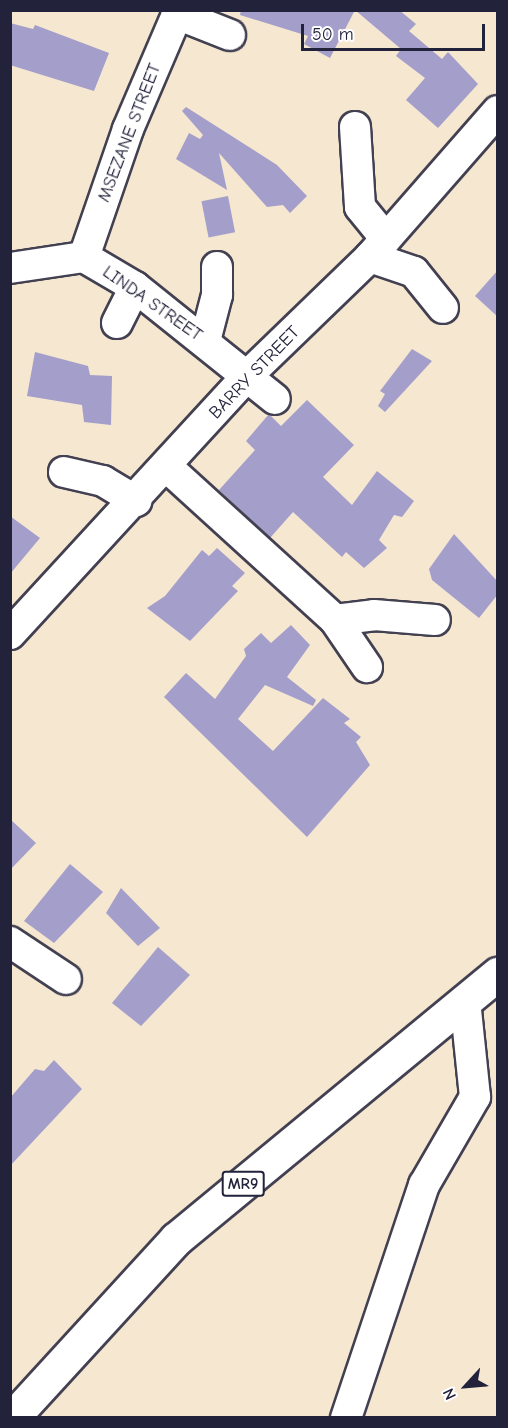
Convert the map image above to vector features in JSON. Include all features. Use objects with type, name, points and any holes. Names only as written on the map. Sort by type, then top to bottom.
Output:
[{"type":"main road","name":"MR9","points":[[12,1418],[176,1239],[498,974]]},
{"type":"street","points":[[178,12],[230,34]]},
{"type":"street","name":"MSEZANE STREET","points":[[84,257],[128,129],[178,12]]},
{"type":"street","name":"BARRY STREET","points":[[10,634],[136,501],[250,373],[378,248],[494,122]]},
{"type":"street","points":[[355,127],[360,207],[378,248],[414,272],[443,308]]},
{"type":"street","name":"LINDA STREET","points":[[10,268],[84,257],[135,287],[250,373],[275,399]]},
{"type":"street","points":[[205,341],[217,295],[217,267]]},
{"type":"street","points":[[117,324],[135,287]]},
{"type":"street","points":[[167,467],[335,620],[368,667]]},
{"type":"street","points":[[64,472],[104,481],[136,501]]},
{"type":"street","points":[[335,620],[374,615],[435,620]]},
{"type":"street","points":[[10,942],[66,979]]},
{"type":"street","points":[[346,1418],[424,1185],[475,1097],[465,1001]]},
{"type":"building","points":[[241,10],[355,10],[330,58],[304,44],[308,36],[240,15]]},
{"type":"building","points":[[355,10],[399,10],[416,24],[409,31],[442,59],[448,52],[478,84],[438,128],[406,100],[425,78],[396,56],[401,49]]},
{"type":"building","points":[[10,23],[33,29],[35,25],[109,53],[94,91],[10,65]]},
{"type":"building","points":[[186,107],[277,165],[307,196],[290,213],[283,205],[267,207],[219,153],[227,190],[176,159],[189,133],[200,139],[203,135],[182,111]]},
{"type":"building","points":[[228,196],[235,232],[209,237],[201,201]]},
{"type":"building","points":[[498,270],[498,317],[475,296]]},
{"type":"building","points":[[412,349],[432,361],[385,412],[378,406],[385,394],[380,391]]},
{"type":"building","points":[[35,352],[88,366],[90,375],[112,376],[111,425],[84,422],[82,405],[27,396]]},
{"type":"building","points":[[307,400],[354,445],[323,477],[352,505],[377,471],[414,501],[402,517],[394,515],[379,540],[387,548],[364,568],[346,552],[342,557],[293,512],[270,538],[219,490],[255,450],[246,441],[269,414],[281,426]]},
{"type":"building","points":[[10,516],[40,538],[10,574]]},
{"type":"building","points":[[454,534],[498,582],[498,594],[479,618],[432,580],[429,569]]},
{"type":"building","points":[[217,548],[245,573],[232,586],[238,591],[190,641],[147,608],[165,596],[202,550],[209,556]]},
{"type":"building","points":[[291,625],[310,645],[287,677],[316,700],[313,706],[265,685],[238,719],[273,751],[323,698],[350,719],[344,723],[361,737],[356,742],[370,765],[307,837],[164,697],[186,673],[215,699],[246,656],[244,649],[261,633],[271,643]]},
{"type":"building","points":[[10,819],[36,843],[10,870]]},
{"type":"building","points":[[70,864],[103,892],[54,943],[24,921]]},
{"type":"building","points":[[121,888],[160,928],[138,946],[106,913]]},
{"type":"building","points":[[158,947],[190,975],[141,1026],[112,1003]]},
{"type":"building","points":[[54,1060],[82,1089],[10,1166],[10,1098],[35,1069],[44,1071]]}]
